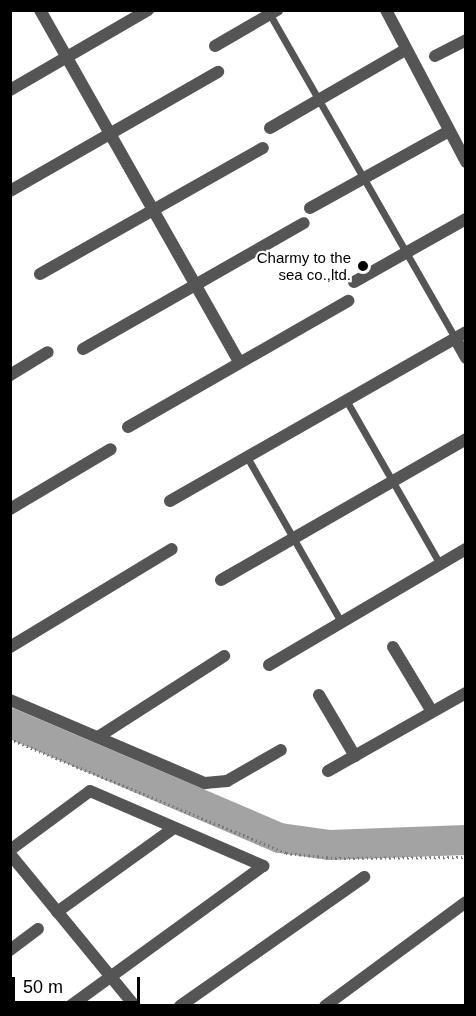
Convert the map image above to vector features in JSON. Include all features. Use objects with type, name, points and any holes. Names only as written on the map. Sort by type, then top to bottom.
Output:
[{"type":"street","points":[[40,10],[239,362]]},
{"type":"street","points":[[10,90],[68,59],[148,10]]},
{"type":"street","points":[[386,10],[465,162]]},
{"type":"street","points":[[215,46],[272,12]]},
{"type":"street","points":[[435,56],[465,40]]},
{"type":"street","points":[[270,128],[405,50]]},
{"type":"street","points":[[10,191],[218,72]]},
{"type":"street","points":[[310,208],[449,131]]},
{"type":"street","points":[[40,274],[263,148]]},
{"type":"street","points":[[354,282],[465,219]]},
{"type":"street","points":[[83,349],[304,223]]},
{"type":"street","points":[[128,427],[348,301]]},
{"type":"street","points":[[170,501],[460,335],[465,358]]},
{"type":"street","points":[[10,375],[48,352]]},
{"type":"street","points":[[221,580],[465,439]]},
{"type":"street","points":[[10,510],[111,449]]},
{"type":"street","points":[[10,648],[172,549]]},
{"type":"street","points":[[269,665],[465,549]]},
{"type":"street","points":[[393,647],[431,710]]},
{"type":"street","points":[[98,736],[224,656]]},
{"type":"street","points":[[328,771],[431,710],[465,693]]},
{"type":"street","points":[[319,695],[354,756]]},
{"type":"street","points":[[10,700],[215,784],[281,750]]},
{"type":"street","points":[[70,1005],[110,975],[263,866],[90,791],[10,852],[57,912],[110,975],[135,1005]]},
{"type":"street","points":[[57,912],[174,828]]},
{"type":"street","points":[[180,1005],[364,877]]},
{"type":"street","points":[[325,1005],[465,902]]},
{"type":"street","points":[[10,950],[38,929]]},
{"type":"lane","points":[[272,12],[407,252],[460,335]]},
{"type":"lane","points":[[346,400],[440,564]]},
{"type":"lane","points":[[247,457],[341,622]]},
{"type":"path","points":[[10,739],[286,853],[335,858],[465,857]]},
{"type":"waterway","points":[[10,723],[280,838],[329,845],[466,840]]},
{"type":"place","name":"Charmy to the sea co.,ltd.","points":[[363,266]]}]
